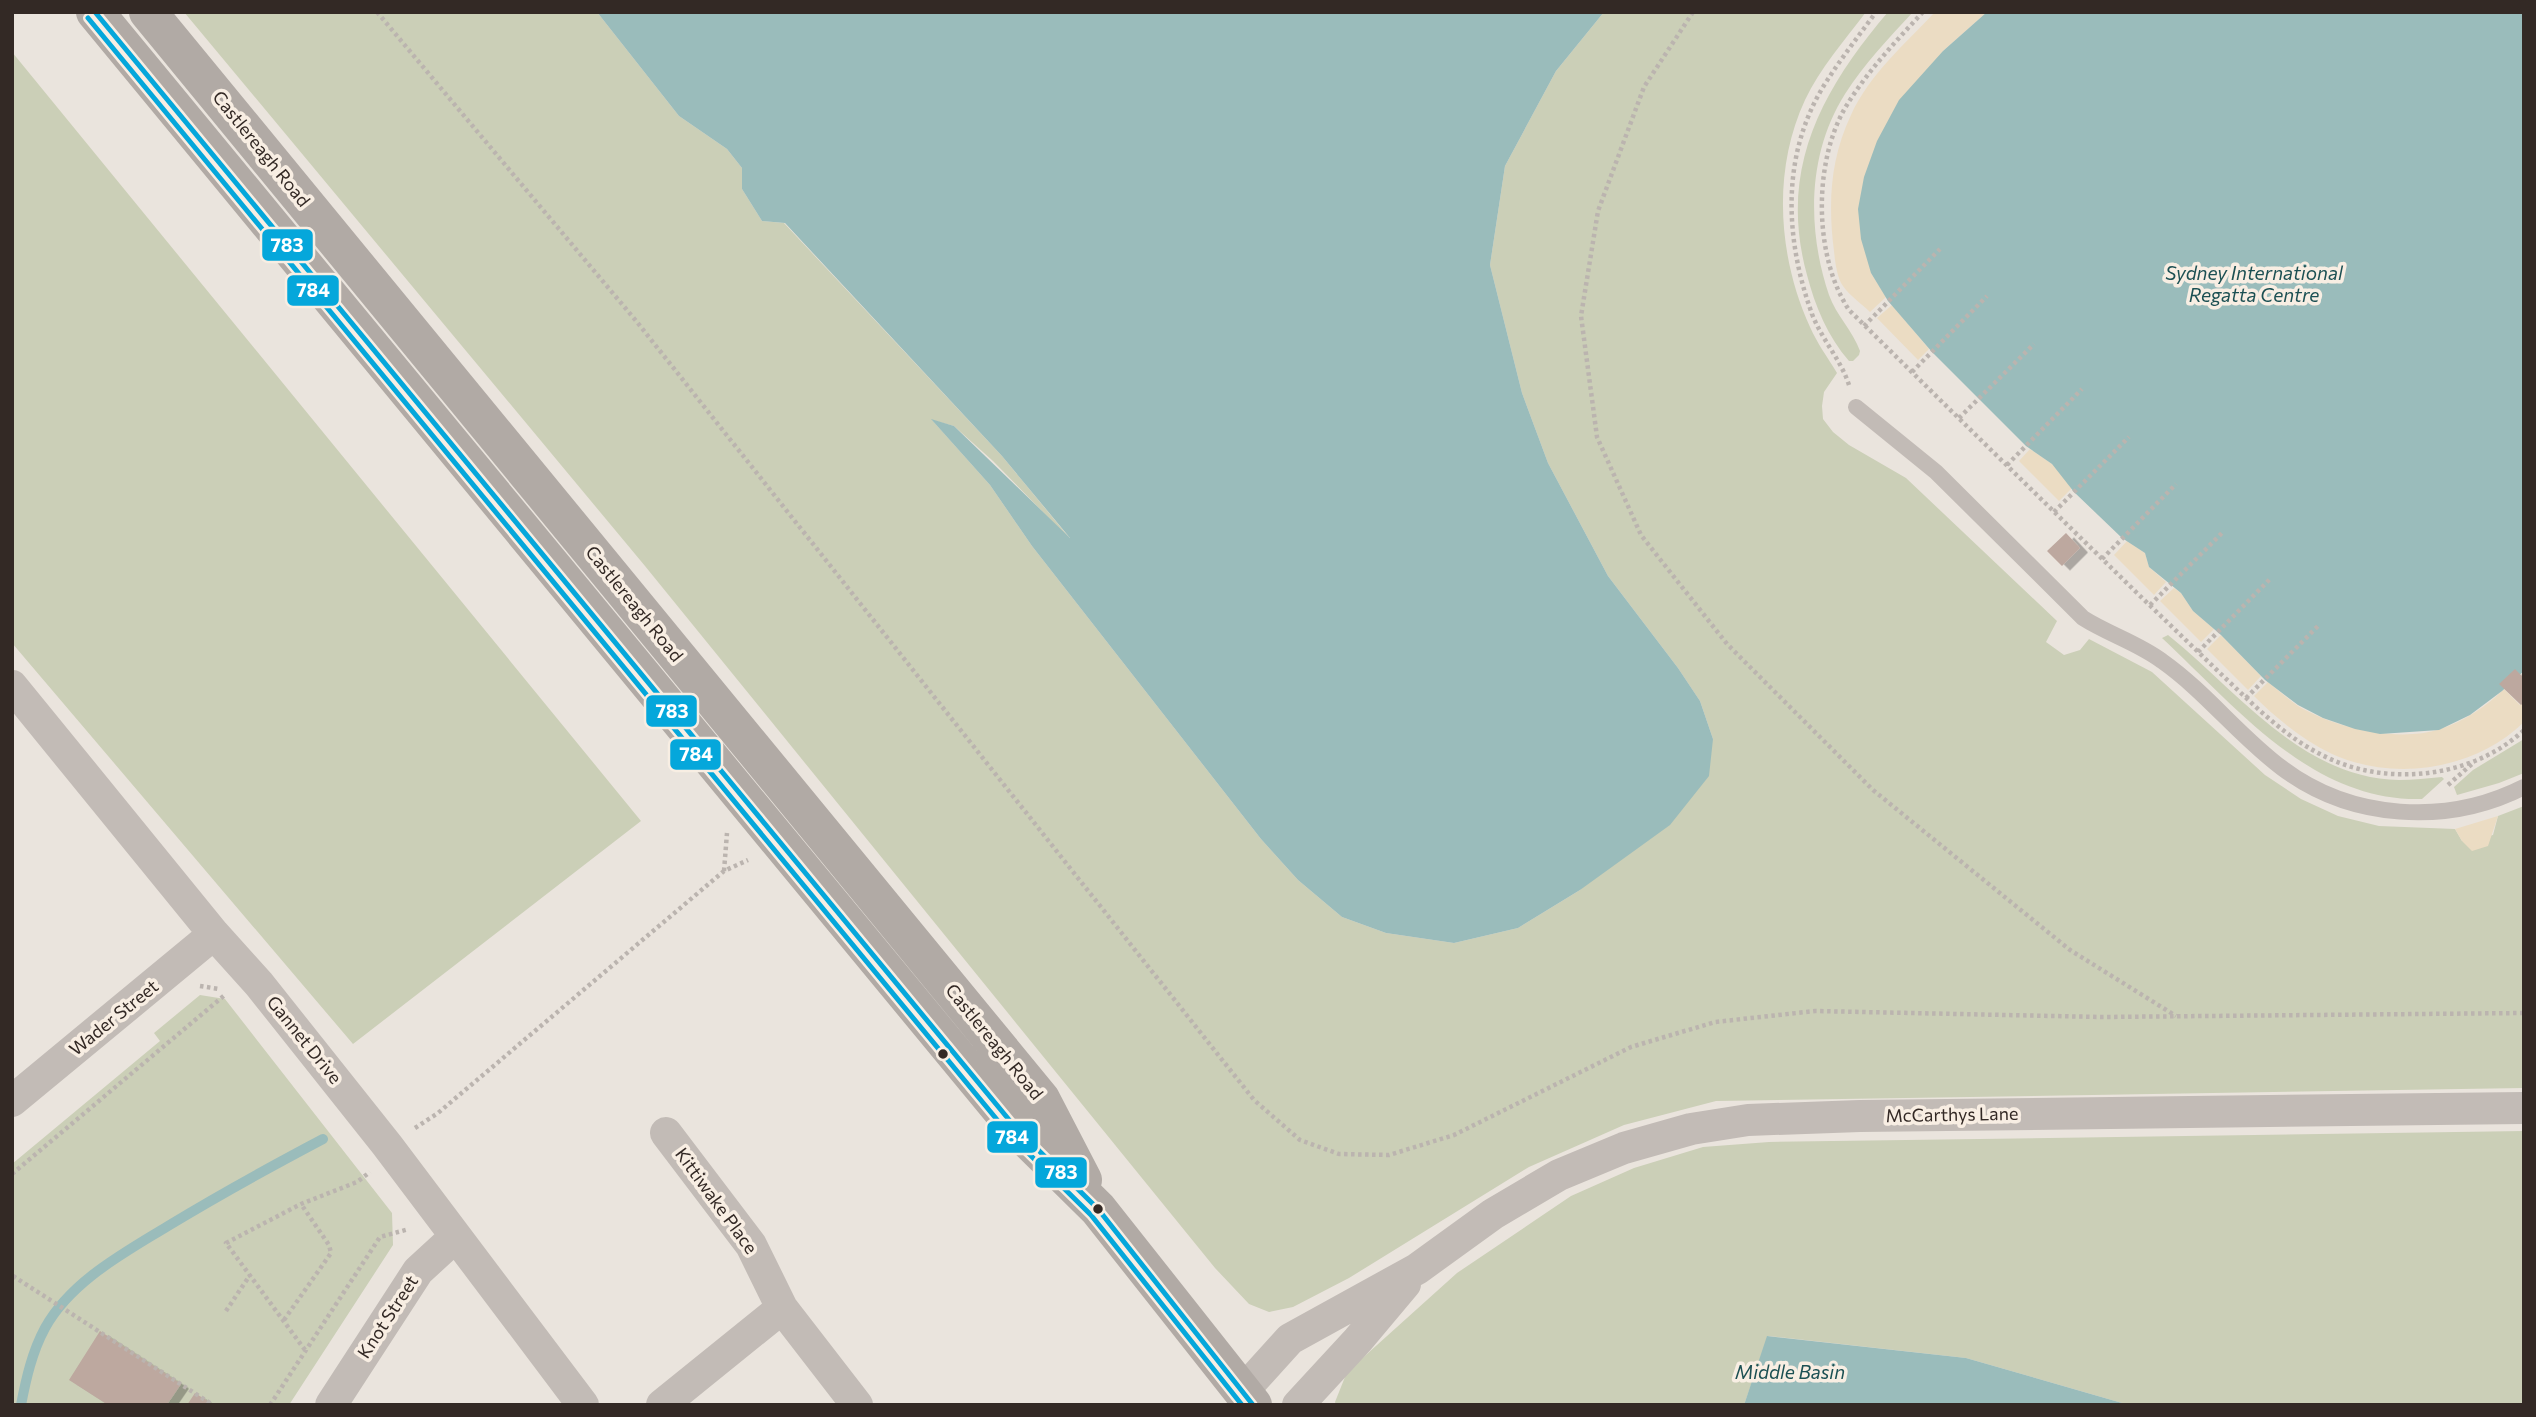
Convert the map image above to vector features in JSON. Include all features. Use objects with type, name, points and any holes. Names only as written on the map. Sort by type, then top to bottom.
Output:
[{"type":"main road","name":"Castlereagh Road","points":[[95,12],[1015,1127],[1098,1209],[1247,1398]]},
{"type":"main road","name":"Castlereagh Road","points":[[148,12],[1041,1099],[1098,1209]]},
{"type":"street","name":"Gannet Drive","points":[[12,686],[214,934],[259,984],[387,1145],[583,1405]]},
{"type":"street","name":"Wader Street","points":[[12,1101],[214,934]]},
{"type":"street","name":"McCarthys Lane","points":[[1247,1398],[1290,1339],[1417,1269],[1493,1214],[1559,1175],[1625,1148],[1691,1129],[1748,1120],[1860,1116],[2524,1108]]},
{"type":"street","name":"Kittiwake Place","points":[[666,1133],[751,1245],[782,1308],[857,1405]]},
{"type":"street","name":"Knot Street","points":[[331,1405],[418,1271],[449,1230]]},
{"type":"street","name":"McCarthys Lane","points":[[1298,1405],[1358,1340],[1417,1269]]},
{"type":"street","points":[[662,1405],[782,1308]]},
{"type":"lane","points":[[1856,407],[1936,472],[2083,618],[2161,660],[2253,744],[2310,787],[2364,807],[2435,813],[2472,807],[2504,797],[2524,787]]},
{"type":"path","points":[[377,12],[637,322],[1254,1100],[1300,1140],[1339,1154],[1389,1155],[1454,1135],[1631,1047],[1715,1021],[1815,1010],[2074,1017],[2524,1013]]},
{"type":"path","points":[[1693,12],[1644,87],[1602,199],[1581,316],[1597,437],[1641,535],[1727,644],[1873,790],[2070,950],[2177,1016]]},
{"type":"path","points":[[1856,407],[1843,368],[1814,317],[1804,290],[1792,240],[1791,200],[1798,141],[1808,117],[1823,87],[1876,12]]},
{"type":"path","points":[[1923,12],[1891,46],[1843,111],[1824,172],[1823,232],[1837,293],[1849,310],[2150,606],[2271,722],[2299,742],[2334,761],[2371,772],[2425,773],[2476,760],[2524,730]]},
{"type":"path","points":[[1864,326],[1940,249]]},
{"type":"path","points":[[1912,372],[1987,296]]},
{"type":"path","points":[[1958,418],[2034,344]]},
{"type":"path","points":[[2007,465],[2082,390]]},
{"type":"path","points":[[2054,512],[2129,438]]},
{"type":"path","points":[[2102,559],[2176,484]]},
{"type":"path","points":[[2150,606],[2223,532]]},
{"type":"path","points":[[2198,652],[2270,579]]},
{"type":"path","points":[[2246,698],[2318,626]]},
{"type":"path","points":[[305,1350],[226,1243],[301,1204],[357,1182],[368,1174],[387,1145],[438,1113],[724,871],[780,844]]},
{"type":"path","points":[[12,1174],[230,991],[197,986],[173,970]]},
{"type":"path","points":[[284,1320],[331,1253],[329,1245],[301,1204]]},
{"type":"path","points":[[270,1405],[380,1237],[405,1229],[449,1230]]},
{"type":"path","points":[[226,1311],[250,1275]]},
{"type":"path","points":[[12,1276],[212,1405]]},
{"type":"green space","points":[[184,12],[597,12],[679,116],[727,149],[742,168],[742,189],[762,221],[784,223],[1002,456],[1077,547],[993,461],[954,426],[932,420],[990,485],[1032,546],[1261,839],[1298,880],[1342,917],[1386,933],[1454,943],[1518,928],[1580,890],[1713,739],[1700,701],[1608,576],[1548,463],[1522,393],[1490,265],[1505,166],[1556,71],[1604,12],[1866,12],[1825,65],[1811,88],[1794,127],[1787,156],[1783,214],[1791,272],[1810,327],[1837,373],[1824,392],[1823,419],[1833,432],[1849,445],[1906,478],[2057,621],[2046,642],[2064,655],[2080,650],[2089,639],[2152,672],[2265,775],[2301,799],[2338,816],[2379,826],[2455,829],[2462,841],[2493,835],[2498,816],[2524,806],[2524,1088],[1716,1101],[1624,1125],[1529,1167],[1349,1278],[1293,1307],[1269,1312],[1249,1304],[1215,1268],[645,566]]},
{"type":"green space","points":[[1888,12],[1913,12],[1852,83],[1832,117],[1817,167],[1814,193],[1817,245],[1829,295],[1860,351],[1853,361],[1849,361],[1829,331],[1810,287],[1799,237],[1798,201],[1802,166],[1825,102],[1864,42]]},
{"type":"green space","points":[[12,52],[641,821],[353,1044],[12,643]]},
{"type":"green space","points":[[2168,635],[2273,728],[2301,748],[2331,764],[2364,775],[2399,780],[2444,779],[2422,799],[2382,796],[2345,785],[2311,768],[2278,746],[2218,693],[2162,638]]},
{"type":"green space","points":[[2524,739],[2524,773],[2457,795],[2454,787],[2473,770]]},
{"type":"green space","points":[[200,995],[225,999],[392,1213],[393,1245],[289,1405],[12,1405],[12,1164],[160,1041],[154,1033]]},
{"type":"green space","points":[[2524,1131],[2524,1405],[2129,1405],[1966,1358],[1768,1336],[1744,1405],[1336,1405],[1335,1402],[1347,1372],[1457,1273],[1571,1196],[1634,1168],[1703,1147],[1769,1142]]},
{"type":"sand","points":[[1935,12],[1987,12],[1943,51],[1871,273],[1886,297],[1870,312],[1846,290],[1837,269],[1831,216],[1835,165],[1844,132],[1859,100],[1889,60]]},
{"type":"sand","points":[[1892,305],[1929,349],[1918,360],[1877,318]]},
{"type":"sand","points":[[2030,449],[2052,464],[2072,488],[2059,501],[2019,461]]},
{"type":"sand","points":[[2127,541],[2145,553],[2149,567],[2166,582],[2154,595],[2114,555]]},
{"type":"sand","points":[[2174,588],[2181,593],[2193,611],[2214,629],[2201,642],[2160,601]]},
{"type":"sand","points":[[2221,635],[2261,676],[2248,690],[2207,649]]},
{"type":"sand","points":[[2268,682],[2298,706],[2313,714],[2348,727],[2386,734],[2423,733],[2440,729],[2474,713],[2504,689],[2520,705],[2524,702],[2524,722],[2482,751],[2458,761],[2407,769],[2381,768],[2332,754],[2291,728],[2254,696]]},
{"type":"sand","points":[[2498,816],[2488,846],[2472,851],[2455,829]]},
{"type":"water","points":[[597,12],[1604,12],[1556,71],[1505,166],[1490,265],[1522,393],[1548,463],[1608,576],[1700,701],[1713,739],[1709,776],[1670,825],[1580,890],[1518,928],[1454,943],[1386,933],[1342,917],[1298,880],[1261,839],[1032,546],[990,485],[931,419],[954,426],[1070,538],[1002,456],[785,223],[762,221],[742,189],[742,168],[727,149],[679,116]]},
{"type":"water","name":"Sydney International Regatta Centre","points":[[1987,12],[2524,12],[2524,671],[2470,715],[2439,730],[2380,734],[2323,718],[2298,705],[2265,680],[2193,611],[2181,593],[2149,567],[2145,553],[2122,538],[2074,492],[2052,464],[2026,446],[1932,352],[1888,301],[1871,273],[1861,239],[1858,209],[1864,177],[1877,141],[1899,100],[1943,51]]},
{"type":"water","name":"Middle Basin","points":[[1767,1336],[1966,1358],[2129,1405],[1744,1405]]},
{"type":"building","points":[[2066,533],[2080,548],[2062,566],[2047,551]]},
{"type":"building","points":[[2515,669],[2524,678],[2524,702],[2521,705],[2499,684]]},
{"type":"building","points":[[100,1331],[181,1384],[168,1403],[172,1405],[108,1405],[69,1380]]},
{"type":"building","points":[[195,1393],[214,1405],[187,1405]]},
{"type":"waterway","points":[[21,1405],[40,1337],[56,1311],[84,1282],[117,1258],[187,1215],[323,1139]]},
{"type":"transit line","name":"783","points":[[95,12],[1015,1127],[1098,1209],[1253,1405]]},
{"type":"transit line","name":"784","points":[[88,18],[1008,1133],[1091,1215],[1242,1405]]}]
